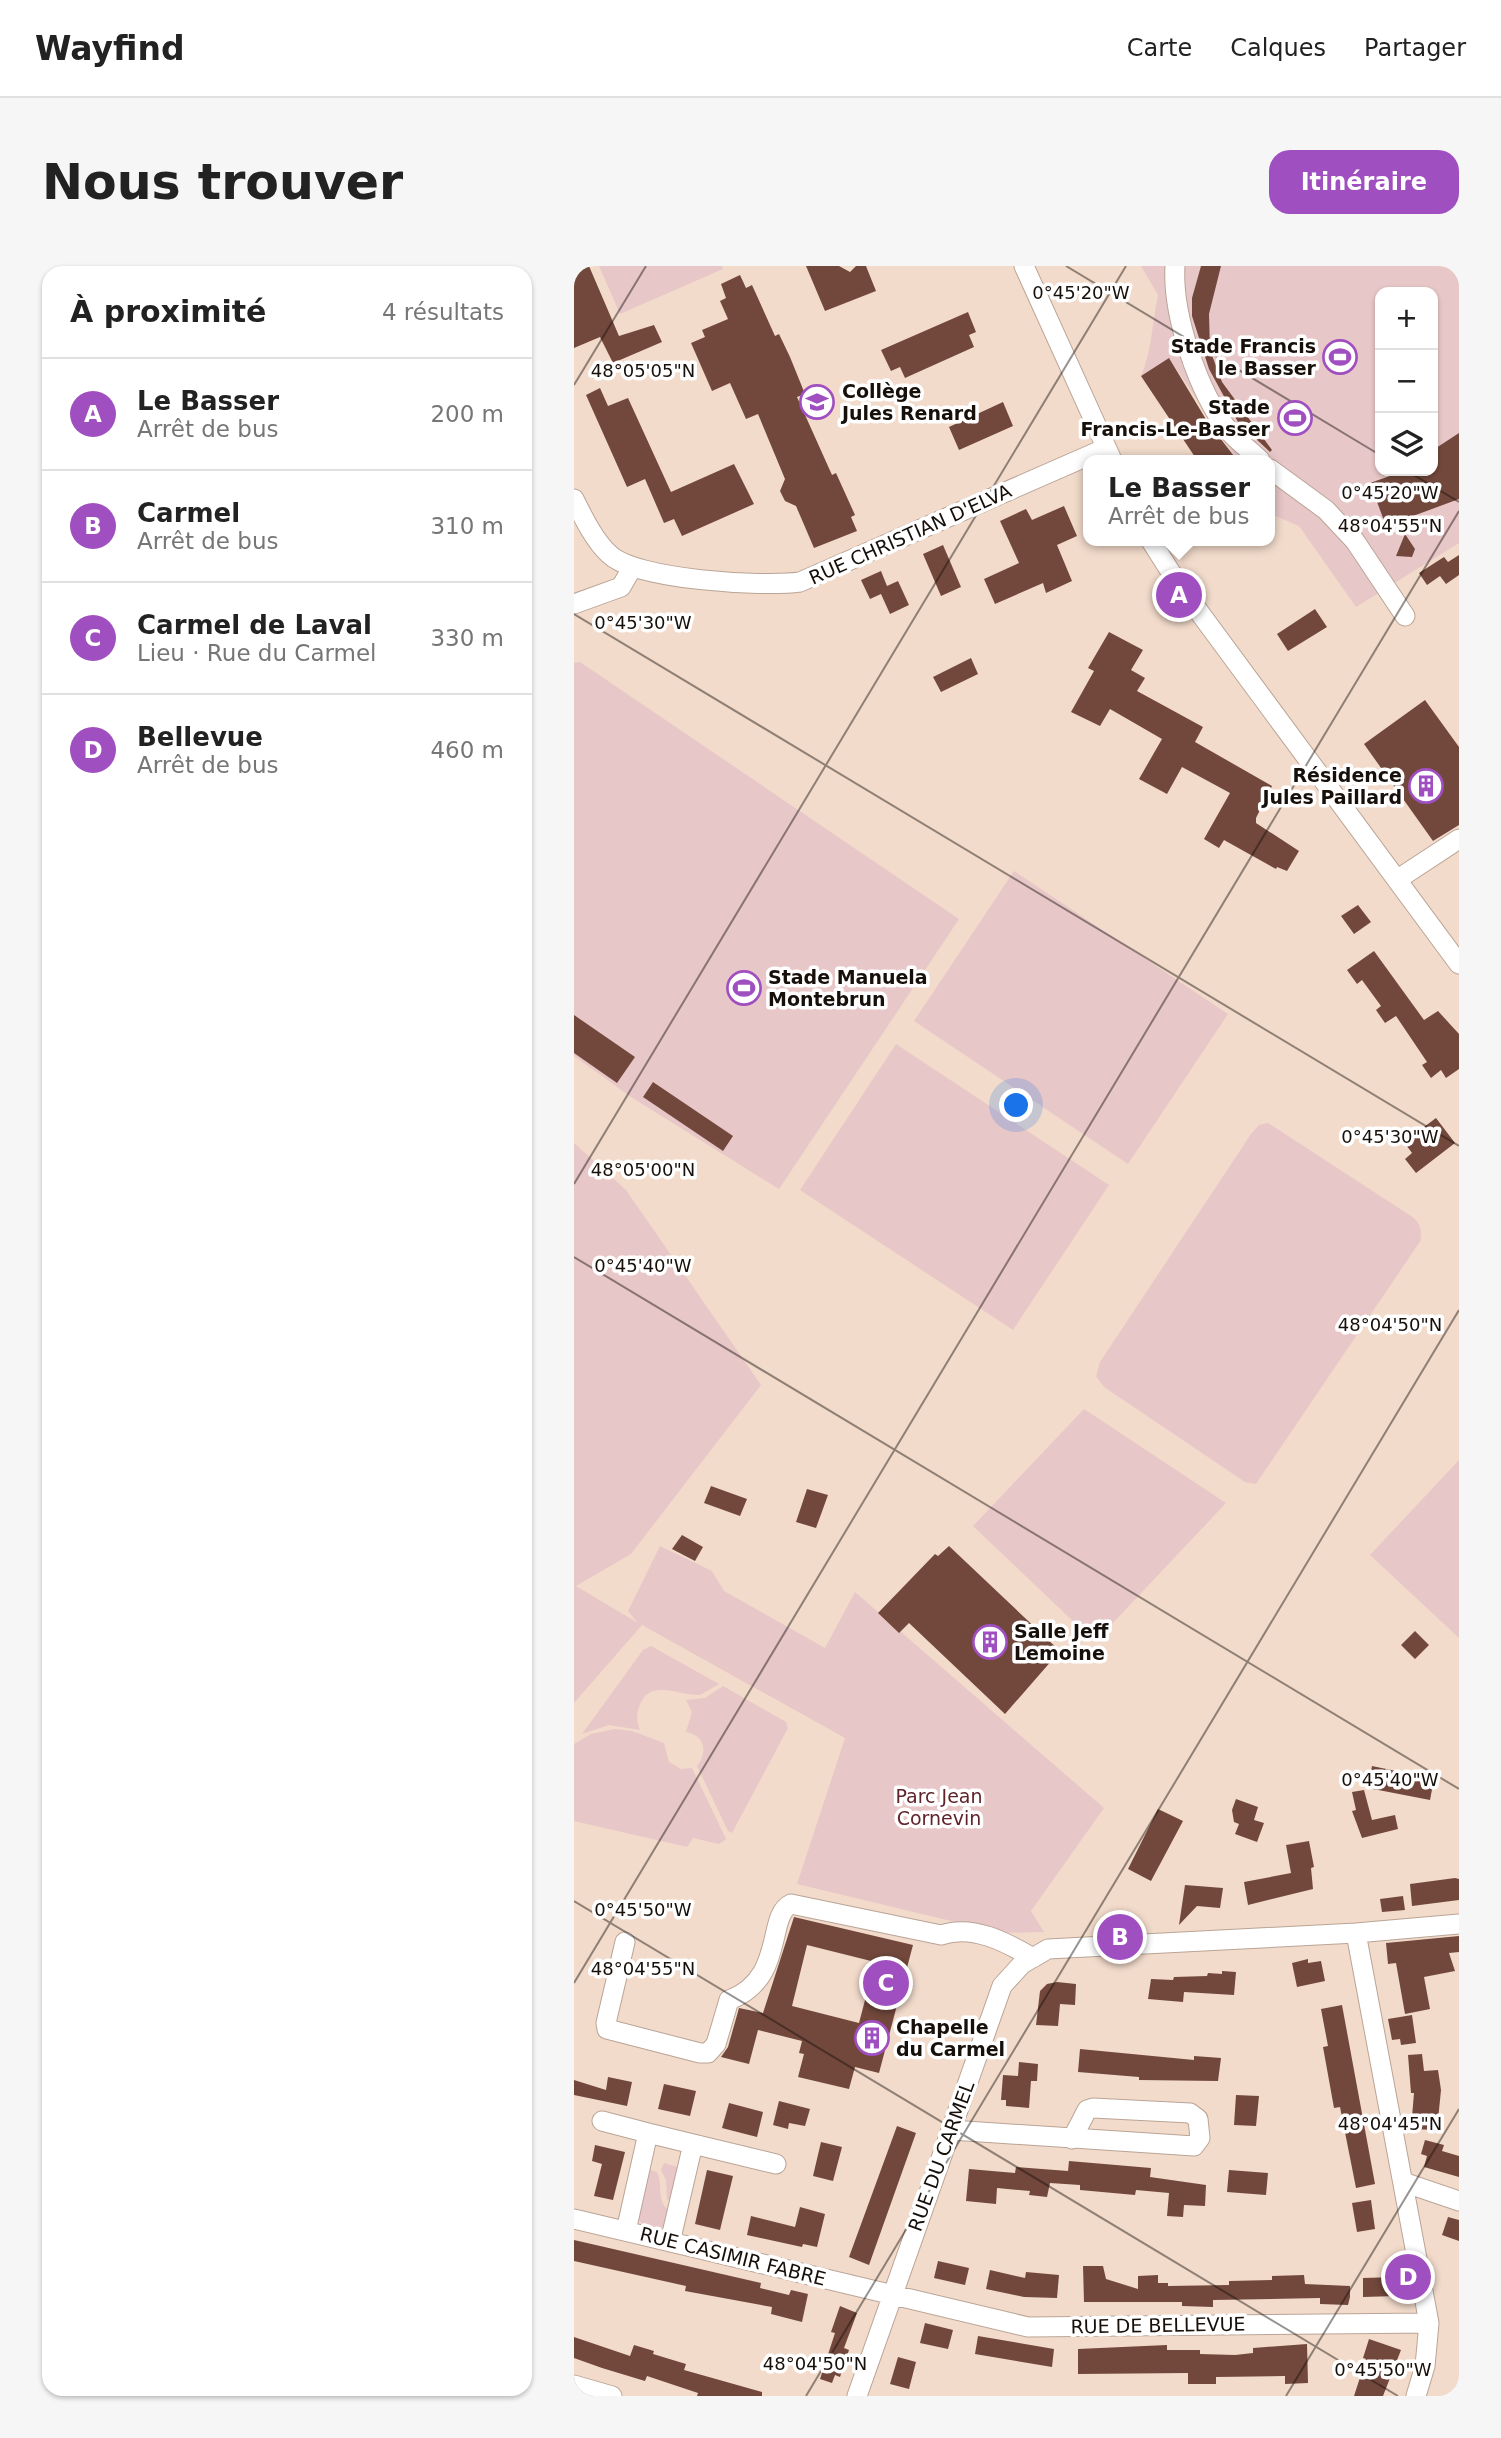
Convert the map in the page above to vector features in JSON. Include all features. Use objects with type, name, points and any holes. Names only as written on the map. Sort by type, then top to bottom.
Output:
[{"type":"street","points":[[1024,266],[1109,454]]},
{"type":"street","points":[[1175,266],[1185,342],[1205,391],[1228,430],[1255,455]]},
{"type":"street","name":"RUE CHRISTIAN D'ELVA","points":[[574,499],[610,556],[632,568],[657,574],[776,586],[800,582],[1083,465]]},
{"type":"street","points":[[1275,472],[1326,510],[1346,531],[1405,616]]},
{"type":"street","points":[[1154,546],[1177,582],[1459,964]]},
{"type":"street","points":[[574,604],[621,587],[632,568]]},
{"type":"street","points":[[1398,878],[1459,839]]},
{"type":"street","points":[[625,1942],[606,2023],[607,2029],[700,2053],[708,2053],[716,2044],[729,2000],[747,1994],[758,1982],[767,1966],[782,1912],[791,1905],[940,1935],[954,1931],[974,1934],[998,1940],[1033,1958]]},
{"type":"street","name":"RUE DU CARMEL","points":[[857,2396],[1002,1986],[1022,1964],[1048,1950],[1356,1933],[1459,1924]]},
{"type":"street","points":[[1356,1933],[1429,2323],[1425,2366],[1416,2396]]},
{"type":"street","points":[[951,2130],[1072,2139],[1194,2146],[1200,2138],[1198,2119],[1190,2113],[1093,2108],[1087,2110],[1072,2139]]},
{"type":"street","points":[[602,2121],[776,2164]]},
{"type":"street","points":[[626,2231],[648,2133]]},
{"type":"street","points":[[670,2242],[693,2144]]},
{"type":"street","points":[[1402,2182],[1459,2201]]},
{"type":"street","name":"RUE CASIMIR FABRE","points":[[574,2219],[891,2294]]},
{"type":"street","name":"RUE DE BELLEVUE","points":[[891,2294],[1028,2327],[1429,2323]]},
{"type":"street","points":[[574,2385],[612,2396]]},
{"type":"green space","points":[[599,266],[722,266],[723,269],[620,314]]},
{"type":"green space","name":"Stade Francis-Le-Basser","points":[[1141,266],[1459,266],[1459,543],[1356,607],[1299,526],[1275,516],[1275,455],[1234,455],[1169,358],[1141,376],[1158,295]]},
{"type":"green space","name":"Stade Manuela Montebrun","points":[[580,662],[959,919],[779,1189],[631,1097],[574,1056],[574,663]]},
{"type":"green space","points":[[1014,871],[1228,1014],[1128,1164],[914,1021]]},
{"type":"green space","points":[[896,1044],[1109,1185],[1013,1330],[800,1190]]},
{"type":"green space","points":[[1268,1123],[1411,1216],[1420,1226],[1421,1240],[1256,1484],[1245,1482],[1104,1387],[1096,1376],[1100,1362],[1251,1134],[1259,1125]]},
{"type":"green space","name":"Parc Jean Cornevin","points":[[574,1143],[626,1190],[761,1385],[631,1554],[576,1586],[638,1623],[628,1611],[660,1546],[712,1571],[724,1591],[825,1648],[855,1592],[1104,1808],[1031,1911],[1044,1932],[1001,1933],[797,1884],[845,1738],[642,1625],[574,1703]]},
{"type":"green space","points":[[1084,1409],[1226,1503],[1095,1642],[973,1526]]},
{"type":"green space","points":[[1459,1460],[1459,1638],[1370,1555]]},
{"type":"green space","points":[[651,1646],[719,1684],[700,1695],[665,1690],[650,1693],[638,1710],[640,1730],[609,1725],[582,1734],[643,1650]]},
{"type":"green space","points":[[723,1686],[786,1722],[788,1728],[732,1833],[728,1831],[697,1766],[703,1756],[703,1745],[697,1737],[686,1732],[692,1712],[686,1700],[705,1698]]},
{"type":"green space","points":[[615,1729],[632,1731],[664,1743],[669,1762],[681,1769],[692,1768],[726,1839],[719,1844],[693,1838],[687,1847],[574,1821],[574,1744],[591,1734]]},
{"type":"green space","points":[[664,2163],[681,2168],[672,2203],[667,2199],[666,2180],[661,2170]]},
{"type":"green space","points":[[648,2169],[657,2172],[661,2198],[670,2211],[667,2225],[657,2230],[644,2227],[637,2217]]},
{"type":"building","points":[[574,266],[589,266],[619,336],[654,325],[662,342],[613,363],[600,337],[574,348]]},
{"type":"building","points":[[806,266],[839,266],[850,272],[856,266],[866,266],[876,291],[825,311]]},
{"type":"building","points":[[1201,266],[1221,266],[1209,314],[1210,350],[1222,382],[1272,450],[1270,452],[1238,422],[1209,369],[1192,316],[1192,298]]},
{"type":"building","points":[[740,275],[746,288],[752,285],[775,336],[779,334],[805,394],[797,397],[832,475],[836,473],[855,515],[851,517],[857,531],[814,548],[796,506],[785,501],[780,491],[785,479],[758,414],[746,419],[730,383],[712,391],[691,343],[705,337],[702,330],[728,319],[720,301],[726,298],[721,284]]},
{"type":"building","points":[[968,312],[976,332],[969,335],[974,347],[905,378],[900,367],[891,371],[881,350]]},
{"type":"building","points":[[1169,358],[1207,421],[1233,455],[1194,455],[1141,376]]},
{"type":"building","points":[[600,388],[608,406],[628,398],[671,492],[734,464],[754,504],[682,536],[674,519],[664,523],[645,479],[627,487],[586,395]]},
{"type":"building","points":[[1003,402],[1013,426],[959,450],[949,427]]},
{"type":"building","points":[[1459,433],[1459,499],[1386,526],[1370,483],[1390,476],[1438,476],[1438,447]]},
{"type":"building","points":[[1064,506],[1077,536],[1057,545],[1072,581],[1046,593],[1043,583],[995,604],[984,579],[1019,563],[1000,521],[1026,509],[1032,520]]},
{"type":"building","points":[[1405,534],[1415,549],[1412,557],[1396,556]]},
{"type":"building","points":[[943,545],[961,587],[941,596],[923,554]]},
{"type":"building","points":[[1459,555],[1459,575],[1446,584],[1440,576],[1427,585],[1419,573],[1444,557],[1448,562]]},
{"type":"building","points":[[881,571],[887,586],[898,581],[909,605],[890,614],[881,594],[870,599],[861,580]]},
{"type":"building","points":[[1315,609],[1327,627],[1288,651],[1277,634]]},
{"type":"building","points":[[1109,632],[1143,650],[1131,670],[1145,678],[1137,691],[1203,727],[1195,742],[1272,786],[1256,823],[1299,851],[1287,871],[1277,867],[1276,869],[1224,840],[1219,848],[1204,839],[1230,793],[1182,767],[1167,794],[1139,779],[1162,739],[1110,709],[1100,726],[1071,712],[1094,671],[1088,668]]},
{"type":"building","points":[[971,658],[978,674],[941,692],[933,677]]},
{"type":"building","name":"Résidence Jules Paillard","points":[[1425,700],[1459,747],[1459,825],[1433,841],[1364,744]]},
{"type":"building","points":[[1358,905],[1371,922],[1354,934],[1341,916]]},
{"type":"building","points":[[1374,951],[1424,1020],[1438,1011],[1459,1034],[1459,1069],[1446,1078],[1441,1070],[1431,1078],[1422,1065],[1427,1062],[1396,1016],[1385,1023],[1376,1010],[1381,1006],[1362,980],[1357,984],[1347,970]]},
{"type":"building","points":[[574,1015],[635,1057],[617,1083],[574,1053]]},
{"type":"building","points":[[653,1082],[733,1136],[723,1151],[643,1097]]},
{"type":"building","points":[[1436,1118],[1455,1143],[1416,1173],[1405,1159],[1412,1153],[1404,1142]]},
{"type":"building","points":[[711,1486],[747,1499],[740,1516],[704,1503]]},
{"type":"building","points":[[807,1489],[828,1495],[816,1528],[796,1522]]},
{"type":"building","points":[[682,1535],[703,1547],[695,1561],[672,1549]]},
{"type":"building","name":"Salle Jeff Lemoine","points":[[949,1546],[1060,1651],[1005,1714],[909,1623],[899,1633],[878,1613],[935,1554],[938,1556]]},
{"type":"building","points":[[1415,1631],[1429,1645],[1415,1659],[1401,1645]]},
{"type":"building","points":[[1372,1766],[1434,1779],[1430,1800],[1368,1788]]},
{"type":"building","points":[[1364,1790],[1372,1820],[1395,1815],[1398,1829],[1362,1838],[1352,1811],[1356,1810],[1352,1792]]},
{"type":"building","points":[[1236,1799],[1258,1807],[1254,1820],[1264,1823],[1257,1842],[1235,1834],[1239,1824],[1234,1822],[1232,1810]]},
{"type":"building","points":[[1158,1809],[1183,1821],[1151,1881],[1128,1869]]},
{"type":"building","points":[[1309,1841],[1314,1867],[1311,1868],[1313,1889],[1248,1905],[1244,1882],[1291,1873],[1286,1845]]},
{"type":"building","points":[[1459,1879],[1459,1900],[1412,1906],[1410,1884]]},
{"type":"building","points":[[1185,1885],[1223,1888],[1220,1908],[1197,1906],[1179,1925]]},
{"type":"building","points":[[1403,1896],[1405,1910],[1382,1912],[1380,1899]]},
{"type":"building","points":[[794,1917],[913,1945],[879,2073],[855,2067],[849,2089],[798,2077],[804,2054],[799,2053],[802,2041],[758,2030],[749,2064],[721,2057],[728,2047],[739,2008],[763,2013]],"holes":[[[807,1945],[875,1962],[859,2023],[792,2006]]]},
{"type":"building","points":[[1459,1936],[1459,1952],[1449,1953],[1455,1971],[1424,1977],[1430,2009],[1405,2014],[1396,1963],[1388,1964],[1386,1943]]},
{"type":"building","points":[[1308,1959],[1308,1963],[1321,1961],[1325,1981],[1297,1987],[1292,1963]]},
{"type":"building","points":[[1222,1971],[1236,1972],[1234,1995],[1184,1992],[1183,2002],[1148,1999],[1151,1979],[1173,1980],[1174,1977],[1222,1974]]},
{"type":"building","points":[[1047,1984],[1076,1984],[1075,2005],[1060,2004],[1058,2026],[1036,2025],[1040,1991]]},
{"type":"building","points":[[1342,2005],[1375,2184],[1356,2188],[1340,2107],[1334,2108],[1323,2047],[1328,2046],[1321,2009]]},
{"type":"building","points":[[1412,2015],[1416,2043],[1401,2045],[1400,2039],[1392,2040],[1388,2019]]},
{"type":"building","points":[[1080,2049],[1194,2060],[1194,2056],[1221,2058],[1218,2081],[1139,2080],[1139,2077],[1078,2072]]},
{"type":"building","points":[[1422,2054],[1424,2071],[1438,2070],[1441,2090],[1437,2130],[1411,2129],[1414,2093],[1411,2093],[1408,2055]]},
{"type":"building","points":[[1019,2062],[1038,2064],[1037,2081],[1031,2081],[1029,2108],[1006,2106],[1006,2100],[1001,2100],[1003,2075],[1018,2076]]},
{"type":"building","points":[[608,2077],[632,2082],[627,2106],[574,2095],[574,2080],[606,2090]]},
{"type":"building","points":[[664,2084],[696,2091],[690,2116],[658,2109]]},
{"type":"building","points":[[1236,2095],[1259,2096],[1256,2126],[1234,2125]]},
{"type":"building","points":[[779,2101],[810,2109],[805,2126],[789,2123],[788,2129],[773,2125]]},
{"type":"building","points":[[729,2103],[763,2112],[757,2137],[722,2128]]},
{"type":"building","points":[[897,2126],[916,2133],[869,2265],[849,2257]]},
{"type":"building","points":[[1425,2140],[1444,2145],[1442,2151],[1459,2156],[1459,2177],[1424,2167],[1427,2156],[1421,2154]]},
{"type":"building","points":[[821,2142],[842,2147],[833,2181],[813,2176]]},
{"type":"building","points":[[595,2145],[625,2152],[613,2200],[594,2196],[602,2164],[592,2161]]},
{"type":"building","points":[[1069,2161],[1151,2168],[1150,2177],[1206,2185],[1205,2206],[1184,2205],[1183,2217],[1167,2216],[1169,2193],[1136,2190],[1135,2195],[1080,2190],[1080,2185],[1050,2183],[1047,2197],[1029,2195],[1030,2191],[997,2188],[996,2204],[966,2201],[969,2169],[1015,2173],[1016,2167],[1068,2171]]},
{"type":"building","points":[[707,2170],[733,2176],[720,2230],[695,2224]]},
{"type":"building","points":[[1229,2170],[1268,2173],[1266,2195],[1227,2192]]},
{"type":"building","points":[[1371,2200],[1375,2229],[1357,2232],[1352,2203]]},
{"type":"building","points":[[800,2207],[825,2214],[817,2247],[803,2244],[802,2247],[747,2235],[751,2216],[795,2227]]},
{"type":"building","points":[[1448,2217],[1459,2220],[1459,2241],[1442,2235]]},
{"type":"building","points":[[574,2240],[761,2283],[760,2288],[789,2295],[791,2290],[808,2294],[802,2322],[771,2314],[772,2307],[685,2291],[686,2286],[574,2261]]},
{"type":"building","points":[[938,2261],[969,2268],[965,2285],[934,2278]]},
{"type":"building","points":[[1083,2266],[1103,2266],[1106,2279],[1138,2289],[1138,2276],[1158,2275],[1158,2283],[1168,2283],[1168,2286],[1229,2285],[1229,2281],[1272,2280],[1272,2276],[1304,2275],[1305,2284],[1350,2286],[1350,2297],[1348,2305],[1320,2304],[1320,2298],[1213,2300],[1213,2307],[1182,2306],[1182,2302],[1084,2302]]},
{"type":"building","points":[[990,2270],[1025,2278],[1026,2272],[1059,2275],[1057,2298],[1024,2297],[986,2289]]},
{"type":"building","points":[[1397,2277],[1397,2296],[1363,2297],[1363,2278]]},
{"type":"building","points":[[840,2306],[857,2313],[844,2348],[849,2350],[840,2377],[835,2375],[832,2383],[820,2379],[835,2333],[831,2332]]},
{"type":"building","points":[[925,2323],[953,2330],[948,2349],[920,2343]]},
{"type":"building","points":[[978,2336],[1054,2349],[1052,2367],[975,2354]]},
{"type":"building","points":[[574,2337],[630,2356],[634,2345],[654,2351],[653,2354],[686,2364],[684,2370],[762,2392],[762,2396],[697,2396],[698,2393],[647,2376],[645,2381],[602,2368],[574,2358]]},
{"type":"building","points":[[1369,2339],[1401,2350],[1383,2396],[1354,2396],[1366,2359],[1363,2358]]},
{"type":"building","points":[[1307,2344],[1308,2383],[1285,2384],[1285,2376],[1216,2377],[1216,2384],[1188,2384],[1188,2373],[1078,2374],[1078,2349],[1167,2345],[1167,2350],[1200,2350],[1200,2354],[1235,2355],[1253,2353],[1253,2348]]},
{"type":"building","points":[[898,2357],[916,2362],[909,2389],[890,2384]]},
{"type":"place","name":"Stade Francis le Basser","points":[[1340,357]]},
{"type":"place","name":"Collège Jules Renard","points":[[817,402]]},
{"type":"place","name":"Stade Francis-Le-Basser","points":[[1295,418]]},
{"type":"place","name":"Le Basser","points":[[1179,595]]},
{"type":"place","name":"Résidence Jules Paillard","points":[[1426,786]]},
{"type":"place","name":"Stade Manuela Montebrun","points":[[744,988]]},
{"type":"place","name":"Salle Jeff Lemoine","points":[[990,1642]]},
{"type":"place","name":"Carmel","points":[[1120,1937]]},
{"type":"place","name":"Carmel de Laval","points":[[886,1983]]},
{"type":"place","name":"Chapelle du Carmel","points":[[872,2038]]},
{"type":"place","name":"Bellevue","points":[[1408,2277]]}]
